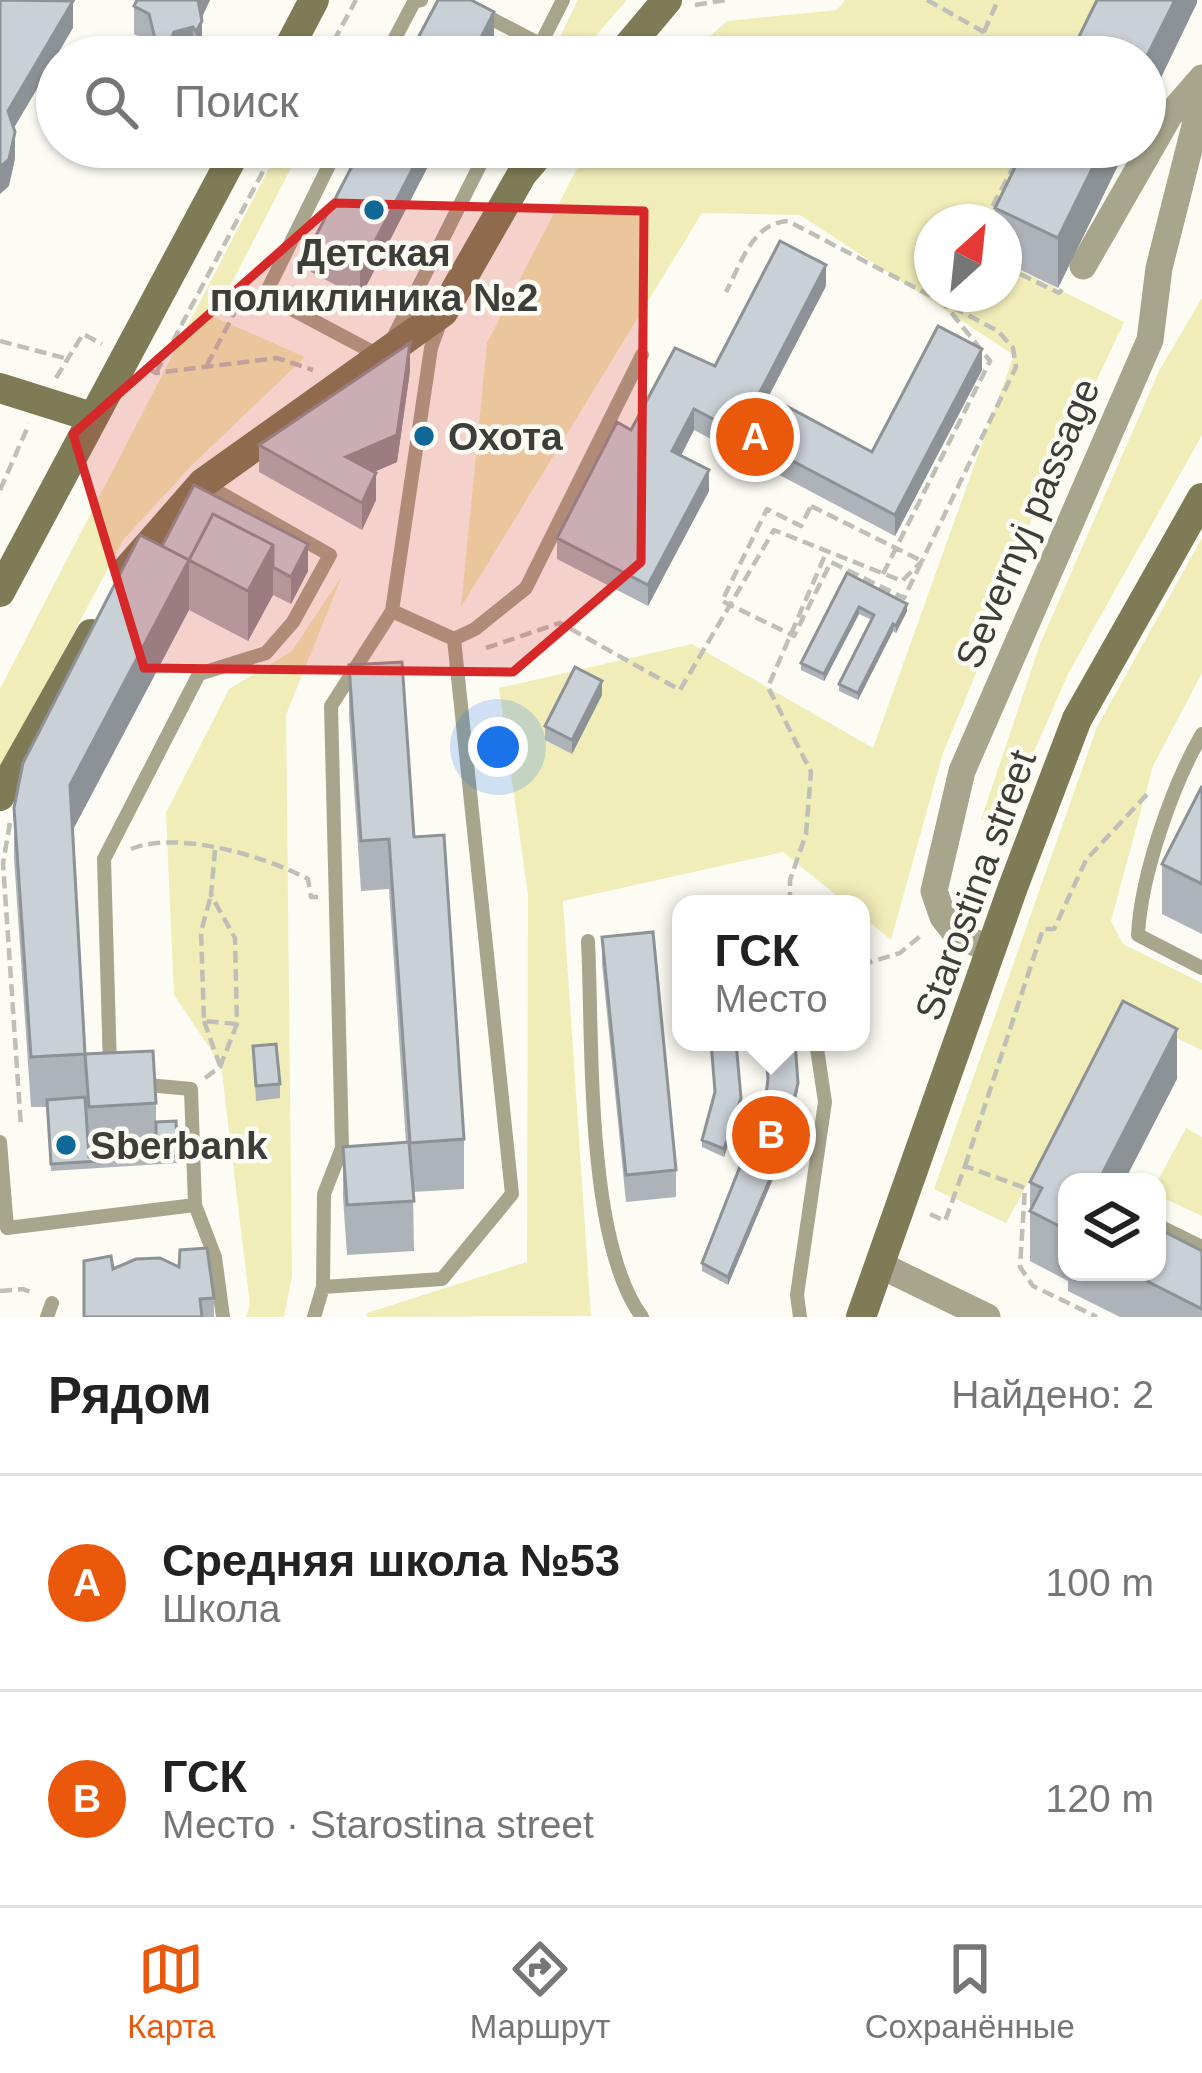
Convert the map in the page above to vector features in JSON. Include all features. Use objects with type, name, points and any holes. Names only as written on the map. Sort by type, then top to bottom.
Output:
[{"type":"main road","points":[[295,36],[314,0]]},
{"type":"main road","points":[[646,36],[688,1]]},
{"type":"main road","points":[[0,592],[227,168]]},
{"type":"main road","points":[[7,806],[125,573],[203,483],[443,313],[528,168]]},
{"type":"main road","points":[[0,388],[92,417]]},
{"type":"main road","name":"Starostina street","points":[[861,1317],[1077,719],[1202,498]]},
{"type":"street","points":[[1166,121],[1202,79]]},
{"type":"street","name":"Severnyj passage","points":[[943,917],[934,891],[962,771],[1150,340],[1159,268],[1202,98]]},
{"type":"street","points":[[1083,266],[1139,168]]},
{"type":"street","points":[[943,917],[957,934],[992,950]]},
{"type":"street","points":[[880,1265],[987,1317]]},
{"type":"lane","points":[[396,36],[414,2],[422,0]]},
{"type":"lane","points":[[455,0],[513,36]]},
{"type":"lane","points":[[544,36],[562,0]]},
{"type":"lane","points":[[328,168],[265,295],[384,358],[479,168]]},
{"type":"lane","points":[[314,1317],[323,1287],[324,1194],[342,1148],[331,706],[392,611],[430,348],[443,313]]},
{"type":"lane","points":[[454,640],[476,629],[526,588],[642,355]]},
{"type":"lane","points":[[110,1081],[104,859],[199,674],[266,652],[293,622],[330,555],[203,483]]},
{"type":"lane","points":[[392,611],[454,640]]},
{"type":"lane","points":[[323,1287],[442,1279],[512,1195],[454,640]]},
{"type":"lane","points":[[1202,734],[1175,785],[1139,912],[1138,935],[1202,968]]},
{"type":"lane","points":[[588,940],[601,1204],[627,1298],[642,1317]]},
{"type":"lane","points":[[800,1317],[797,1295],[824,1102],[817,1051]]},
{"type":"lane","points":[[130,1083],[191,1089],[195,1205],[215,1257],[223,1317]]},
{"type":"lane","points":[[0,1142],[7,1228],[195,1205]]},
{"type":"lane","points":[[1166,1230],[1202,1247]]},
{"type":"path","points":[[336,36],[356,0]]},
{"type":"path","points":[[927,0],[987,36]]},
{"type":"path","points":[[984,32],[998,0]]},
{"type":"path","points":[[265,168],[156,373],[277,358]]},
{"type":"path","points":[[994,204],[1013,168]]},
{"type":"path","points":[[726,292],[758,233],[770,222],[788,221],[914,282]]},
{"type":"path","points":[[1022,275],[1048,288]]},
{"type":"path","points":[[206,365],[236,310]]},
{"type":"path","points":[[883,574],[990,361],[955,312]]},
{"type":"path","points":[[922,561],[811,506],[801,526],[767,509],[722,601],[794,636],[831,562],[904,598],[922,561],[1016,367],[1013,348],[998,331],[968,312]]},
{"type":"path","points":[[0,341],[68,359]]},
{"type":"path","points":[[482,650],[560,622],[680,690],[774,530],[902,581],[922,561]]},
{"type":"path","points":[[790,895],[790,880],[806,834],[811,772],[768,688],[826,553]]},
{"type":"path","points":[[904,1202],[945,1221],[1043,929],[1054,929],[1086,860],[1162,779],[1175,785]]},
{"type":"path","points":[[7,806],[2,864],[21,1127]]},
{"type":"path","points":[[104,859],[153,840],[269,859],[308,879],[311,897],[336,897]]},
{"type":"path","points":[[214,850],[211,895],[201,932],[205,1021],[220,1067]]},
{"type":"path","points":[[2,864],[14,858]]},
{"type":"path","points":[[191,1089],[220,1067],[237,1024],[236,938],[211,895]]},
{"type":"path","points":[[870,962],[900,953],[943,917]]},
{"type":"path","points":[[205,1021],[237,1024]]},
{"type":"path","points":[[965,1166],[1025,1188],[1020,1267],[1034,1286],[1096,1317]]},
{"type":"path","points":[[0,1291],[23,1289]]},
{"type":"highlighted area","points":[[335,203],[644,211],[641,562],[513,672],[144,668],[73,434]]},
{"type":"shaded area","points":[[578,0],[627,0],[595,36],[560,36]]},
{"type":"shaded area","points":[[845,0],[1098,0],[1080,36],[710,36],[727,21],[837,10]]},
{"type":"shaded area","points":[[269,168],[291,168],[214,317],[305,357],[191,466],[123,540],[0,772],[0,689]]},
{"type":"shaded area","points":[[577,168],[1017,168],[999,204],[914,204],[914,290],[800,215],[702,213],[461,607],[487,343]]},
{"type":"shaded area","points":[[1022,271],[1124,322],[1032,518],[1000,615],[943,753],[891,940],[870,922],[870,895],[836,895],[783,852],[563,901],[591,1316],[367,1317],[367,1313],[527,1262],[528,895],[499,688],[692,644],[873,748],[1014,355],[948,312],[1022,312]]},
{"type":"shaded area","points":[[1202,298],[1202,435],[1068,674],[1009,809],[981,820],[1040,644],[1159,371]]},
{"type":"shaded area","points":[[1202,538],[1202,673],[1153,766],[1111,921],[1123,944],[1202,983],[1202,1050],[1121,1012],[1006,1223],[934,1189],[1097,727]]},
{"type":"shaded area","points":[[342,576],[286,715],[292,1276],[284,1317],[246,1317],[250,1305],[221,1065],[174,995],[166,813],[229,689],[292,651]]},
{"type":"shaded area","points":[[1186,1128],[1202,1137],[1202,1216],[1166,1199],[1166,1173],[1162,1173]]},
{"type":"building","points":[[0,0],[73,1],[52,36],[36,36],[36,64],[8,111],[15,132],[9,159],[0,167]]},
{"type":"building","points":[[137,0],[198,0],[202,21],[196,32],[193,27],[172,36],[154,36],[149,14],[134,6]]},
{"type":"building","points":[[438,0],[471,0],[494,12],[482,36],[419,36]]},
{"type":"building","points":[[1097,0],[1175,0],[1157,36],[1079,36]]},
{"type":"building","points":[[351,168],[413,168],[360,270],[311,245]]},
{"type":"building","points":[[1015,168],[1093,168],[1058,238],[1022,221],[1022,204],[997,204]]},
{"type":"building","points":[[780,241],[826,265],[760,392],[872,452],[938,326],[982,349],[895,515],[694,409],[672,451],[709,470],[648,585],[557,538],[617,422],[631,430],[675,348],[715,366]]},
{"type":"building","points":[[410,343],[397,435],[346,457],[376,473],[362,503],[259,445]]},
{"type":"building","points":[[194,485],[308,544],[291,577],[273,567],[273,545],[213,514],[189,560],[162,546]]},
{"type":"building","points":[[213,514],[273,545],[248,591],[189,560]]},
{"type":"building","points":[[140,535],[189,560],[70,785],[85,1054],[31,1057],[14,808],[23,763]]},
{"type":"building","points":[[847,573],[907,604],[858,693],[839,684],[874,615],[859,607],[824,674],[801,663]]},
{"type":"building","points":[[402,662],[414,837],[444,835],[464,1139],[410,1143],[389,839],[361,841],[349,665]]},
{"type":"building","points":[[575,667],[602,681],[572,740],[545,726]]},
{"type":"building","points":[[1202,786],[1202,884],[1162,864]]},
{"type":"building","points":[[653,932],[676,1170],[626,1175],[602,937]]},
{"type":"building","points":[[1123,1001],[1177,1029],[1103,1173],[1058,1173],[1058,1225],[1030,1211],[1042,1188],[1030,1182]]},
{"type":"building","points":[[276,1044],[280,1084],[256,1086],[253,1046]]},
{"type":"building","points":[[153,1051],[156,1103],[89,1107],[85,1054]]},
{"type":"building","points":[[712,1051],[737,1051],[741,1098],[724,1149],[702,1140],[715,1092]]},
{"type":"building","points":[[766,1051],[796,1051],[798,1083],[781,1153],[728,1277],[702,1263],[765,1103]]},
{"type":"building","points":[[85,1097],[89,1157],[156,1153],[156,1122],[176,1121],[178,1156],[51,1164],[47,1100]]},
{"type":"building","points":[[409,1142],[414,1201],[347,1205],[343,1147]]},
{"type":"building","points":[[1166,1233],[1202,1251],[1202,1309],[1147,1281],[1166,1281]]},
{"type":"building","points":[[207,1248],[214,1298],[200,1299],[202,1317],[84,1317],[84,1261],[111,1256],[113,1269],[136,1259],[160,1258],[179,1267],[180,1250]]},
{"type":"place","name":"Детская поликлиника №2","points":[[374,210]]},
{"type":"place","name":"Охота","points":[[424,436]]},
{"type":"place","name":"Средняя школа №53","points":[[755,437]]},
{"type":"place","name":"ГСК","points":[[771,1135]]},
{"type":"place","name":"Sberbank","points":[[66,1145]]}]
